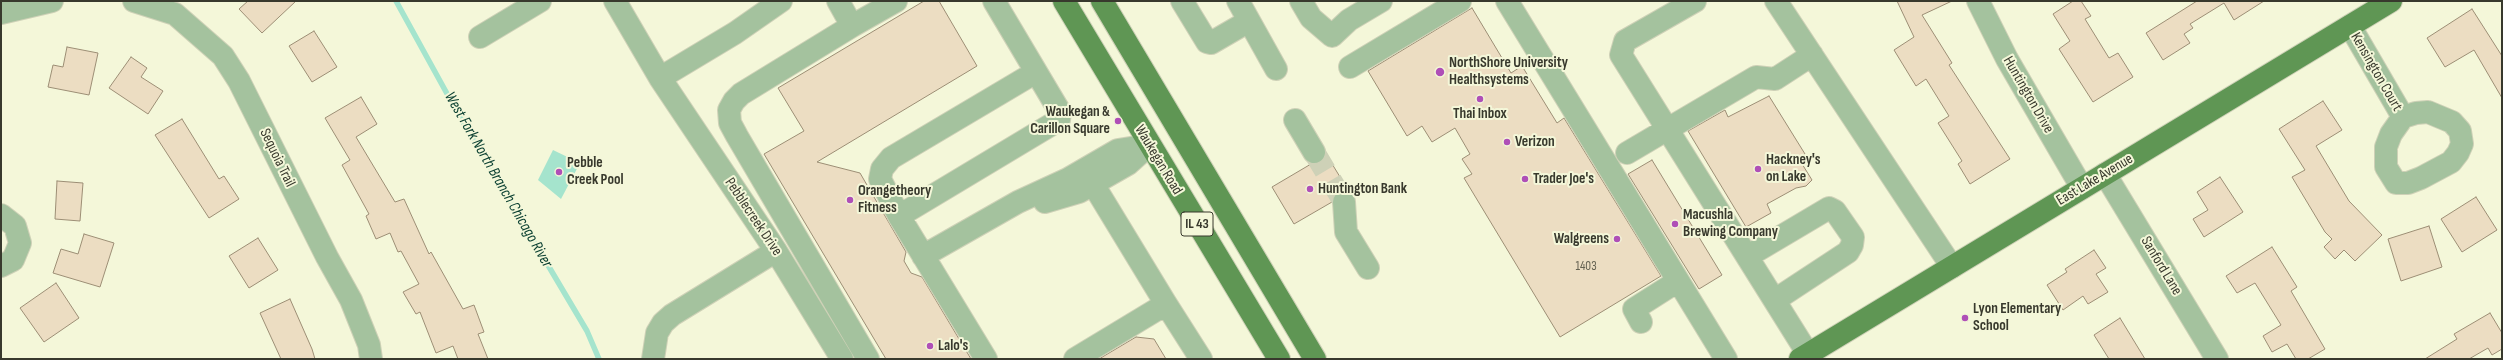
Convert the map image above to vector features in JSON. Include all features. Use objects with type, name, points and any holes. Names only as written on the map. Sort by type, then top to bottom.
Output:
[{"type":"main road","name":"Waukegan Road","points":[[1064,1],[1279,359]]},
{"type":"main road","name":"Waukegan Road","points":[[1102,1],[1315,359]]},
{"type":"main road","name":"East Lake Avenue","points":[[1804,356],[2391,1]]},
{"type":"street","points":[[1,12],[52,1]]},
{"type":"street","name":"Sequoia Trail","points":[[134,1],[179,8],[223,56],[239,81],[327,257],[351,300],[369,345],[371,359]]},
{"type":"street","points":[[480,37],[540,1]]},
{"type":"street","name":"Pebblecreek Drive","points":[[615,1],[660,78],[776,251],[842,359]]},
{"type":"street","points":[[660,78],[735,34],[781,1]]},
{"type":"street","points":[[838,1],[852,26]]},
{"type":"street","points":[[868,359],[737,136],[730,123],[729,110],[740,94],[896,1]]},
{"type":"street","points":[[899,216],[1059,120],[1060,112],[994,1]]},
{"type":"street","points":[[1182,1],[1207,42],[1211,43],[1249,21]]},
{"type":"street","points":[[1238,1],[1276,70]]},
{"type":"street","points":[[1301,1],[1311,18],[1332,36],[1349,20],[1381,1]]},
{"type":"street","points":[[1350,67],[1460,1]]},
{"type":"street","points":[[1507,1],[1726,359]]},
{"type":"street","points":[[1695,1],[1625,41],[1621,54],[1775,300],[1804,356]]},
{"type":"street","points":[[1776,1],[1952,267]]},
{"type":"street","name":"Huntington Drive","points":[[1978,1],[2007,59],[2082,188]]},
{"type":"street","name":"Kensington Court","points":[[2350,26],[2403,117]]},
{"type":"street","points":[[1627,153],[1756,77],[1775,79],[1812,55]]},
{"type":"street","points":[[986,359],[899,216],[880,179],[882,169],[891,158],[1036,72]]},
{"type":"street","points":[[1295,120],[1314,152]]},
{"type":"street","points":[[1018,202],[1043,202],[1079,192],[1128,164],[1150,145]]},
{"type":"street","points":[[923,256],[1018,202],[1068,179],[1118,150],[1150,145]]},
{"type":"street","name":"Sanford Lane","points":[[2105,174],[2218,359]]},
{"type":"street","points":[[1093,184],[1201,359]]},
{"type":"street","points":[[1344,202],[1346,232],[1368,268]]},
{"type":"street","points":[[1748,256],[1829,208],[1835,211],[1852,237],[1852,245],[1848,252],[1775,300]]},
{"type":"street","points":[[1,215],[15,226],[20,243],[13,260],[1,266]]},
{"type":"street","points":[[653,359],[657,333],[663,323],[672,315],[776,251]]},
{"type":"street","points":[[1641,322],[1634,309],[1678,281]]},
{"type":"street","points":[[1075,359],[1166,304]]},
{"type":"shaded area","name":"Pebble Creek Pool","points":[[553,150],[580,163],[561,199],[538,180]]},
{"type":"building","points":[[248,1],[296,1],[262,33],[239,9]]},
{"type":"building","points":[[924,1],[939,1],[977,66],[817,162],[860,173],[906,252],[904,261],[911,273],[922,277],[971,359],[886,359],[764,154],[804,131],[778,88]]},
{"type":"building","points":[[1897,1],[1952,1],[1922,15],[1952,63],[1949,65],[2010,159],[1970,184],[1958,164],[1962,161],[1938,123],[1949,116],[1926,79],[1916,86],[1894,50],[1914,37]]},
{"type":"building","points":[[2073,1],[2081,1],[2091,16],[2085,19],[2109,58],[2118,53],[2133,77],[2093,102],[2059,49],[2070,41],[2053,14]]},
{"type":"building","points":[[2197,1],[2264,1],[2234,20],[2224,3],[2190,24],[2193,28],[2184,34],[2190,43],[2163,60],[2146,33]]},
{"type":"building","points":[[1472,8],[1511,73],[1522,66],[1557,123],[1564,118],[1661,276],[1560,337],[1464,178],[1472,174],[1462,159],[1470,154],[1455,128],[1432,142],[1422,126],[1407,136],[1368,71]]},
{"type":"building","points":[[2472,9],[2502,56],[2502,98],[2474,50],[2445,67],[2427,38]]},
{"type":"building","points":[[314,31],[337,67],[312,82],[289,46]]},
{"type":"building","points":[[67,47],[98,53],[89,95],[48,87],[53,65],[63,67]]},
{"type":"building","points":[[131,57],[147,68],[141,77],[163,91],[148,114],[109,88]]},
{"type":"building","name":"Hackney's on Lake","points":[[1769,96],[1805,154],[1799,159],[1812,180],[1806,186],[1796,188],[1767,204],[1771,213],[1746,227],[1688,131],[1725,110],[1728,117]]},
{"type":"building","points":[[361,97],[377,124],[356,137],[395,202],[404,199],[429,254],[431,252],[463,309],[474,305],[484,332],[478,334],[488,359],[458,359],[453,346],[436,353],[420,312],[416,314],[403,292],[419,284],[401,251],[398,252],[390,233],[376,239],[366,216],[369,214],[342,165],[350,160],[325,118]]},
{"type":"building","points":[[2323,101],[2342,130],[2316,146],[2349,201],[2382,235],[2355,261],[2344,250],[2335,259],[2324,247],[2332,239],[2325,232],[2292,177],[2305,170],[2279,129]]},
{"type":"building","points":[[182,119],[219,179],[224,176],[239,199],[209,218],[155,135]]},
{"type":"building","name":"Huntington Bank","points":[[1326,154],[1348,190],[1337,191],[1332,202],[1294,224],[1272,187],[1311,164],[1321,163]]},
{"type":"building","name":"Macushla Brewing Company","points":[[1652,160],[1722,275],[1699,289],[1628,174]]},
{"type":"building","points":[[2220,177],[2243,212],[2204,237],[2193,219],[2208,210],[2197,192]]},
{"type":"building","points":[[57,181],[83,183],[80,221],[55,219]]},
{"type":"building","points":[[2476,197],[2497,230],[2462,252],[2441,219]]},
{"type":"building","points":[[2429,226],[2442,267],[2401,281],[2388,239]]},
{"type":"building","points":[[84,234],[114,243],[100,287],[53,273],[61,249],[78,254]]},
{"type":"building","points":[[258,238],[278,270],[249,288],[229,256]]},
{"type":"building","points":[[2272,247],[2297,287],[2291,291],[2325,349],[2308,359],[2296,359],[2287,344],[2272,352],[2263,336],[2281,325],[2255,283],[2237,293],[2226,276]]},
{"type":"building","points":[[2094,250],[2106,268],[2096,274],[2108,292],[2088,304],[2083,296],[2063,310],[2047,285],[2067,272],[2065,269]]},
{"type":"building","points":[[56,283],[79,318],[44,342],[20,308]]},
{"type":"building","points":[[290,299],[315,359],[281,359],[260,313]]},
{"type":"building","points":[[2490,313],[2502,333],[2502,349],[2492,355],[2488,348],[2469,359],[2425,359],[2457,339],[2454,334]]},
{"type":"building","points":[[2120,318],[2145,359],[2109,359],[2094,335]]},
{"type":"building","points":[[1136,337],[1154,339],[1166,359],[1099,359]]},
{"type":"waterway","name":"West Fork North Branch Chicago River","points":[[396,1],[456,110],[587,331],[599,359]]},
{"type":"tunnel","points":[[1314,152],[1344,202]]},
{"type":"place","name":"NorthShore University Healthsystems","points":[[1440,72]]},
{"type":"place","name":"Thai Inbox","points":[[1480,99]]},
{"type":"place","name":"Waukegan & Carillon Square","points":[[1118,121]]},
{"type":"place","name":"Verizon","points":[[1507,142]]},
{"type":"place","name":"Hackney's on Lake","points":[[1758,169]]},
{"type":"place","name":"Pebble Creek Pool","points":[[559,172]]},
{"type":"place","name":"Trader Joe's","points":[[1525,179]]},
{"type":"place","name":"Huntington Bank","points":[[1310,189]]},
{"type":"place","name":"Orangetheory Fitness","points":[[850,200]]},
{"type":"place","name":"Macushla Brewing Company","points":[[1675,224]]},
{"type":"place","name":"Walgreens","points":[[1617,239]]},
{"type":"place","name":"Lyon Elementary School","points":[[1965,318]]},
{"type":"place","name":"Lalo's","points":[[930,346]]}]
